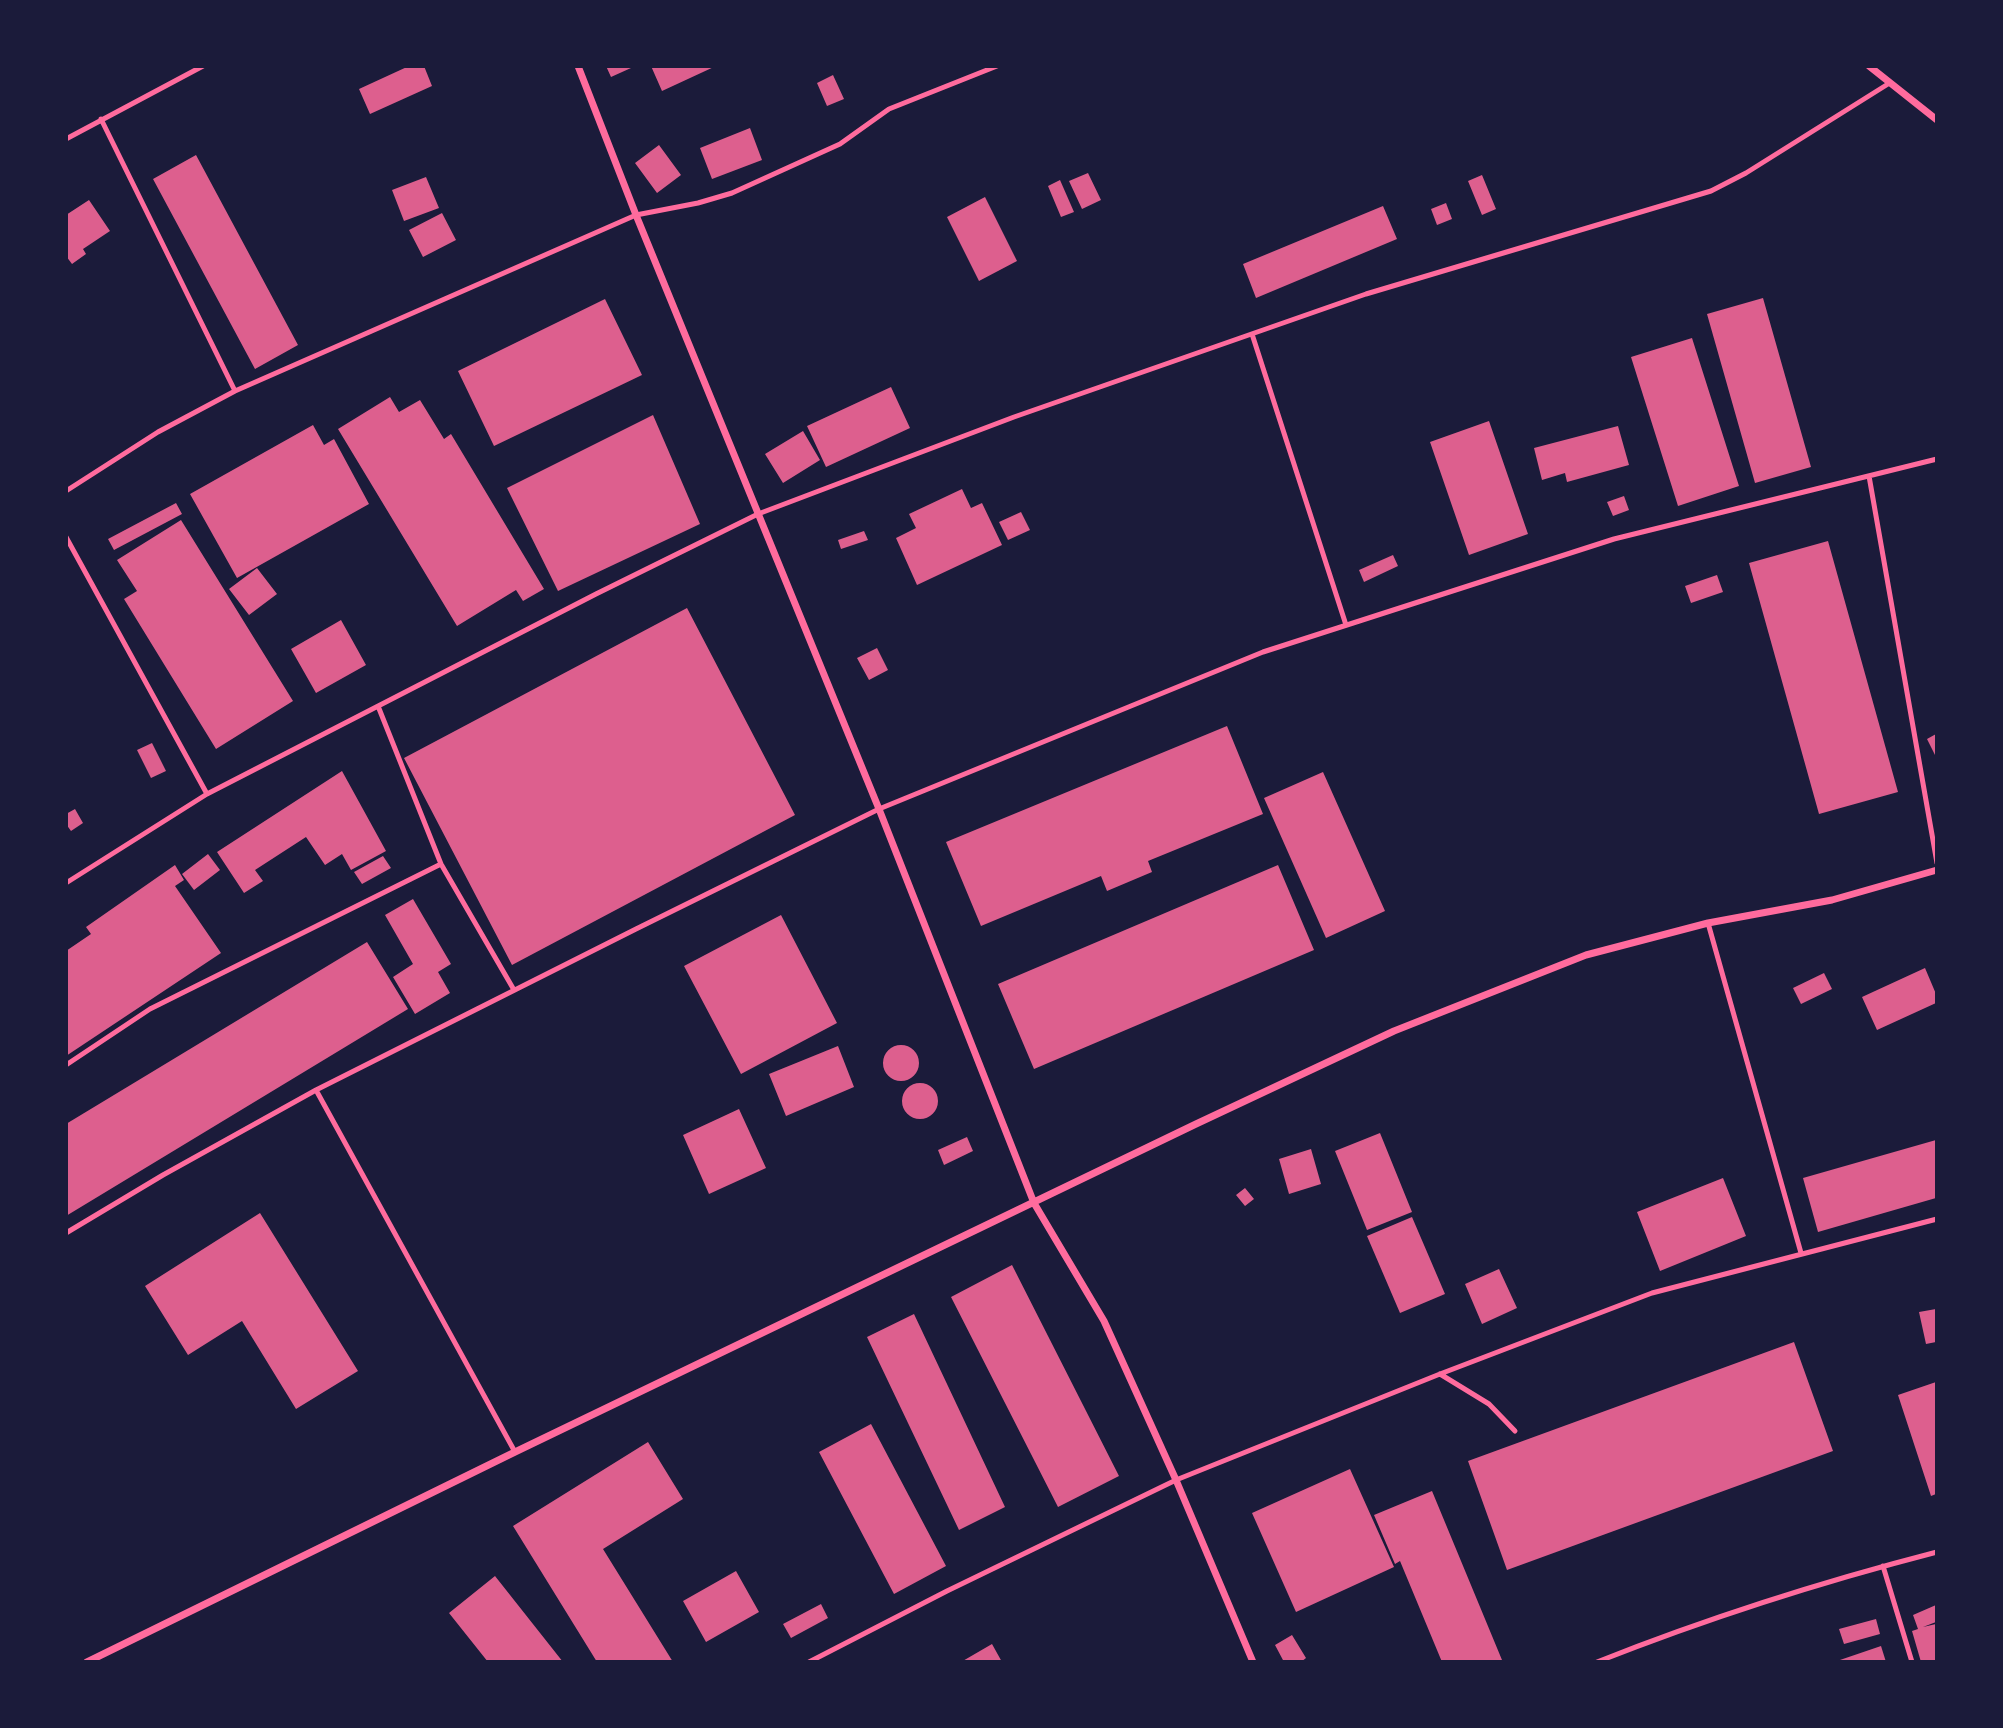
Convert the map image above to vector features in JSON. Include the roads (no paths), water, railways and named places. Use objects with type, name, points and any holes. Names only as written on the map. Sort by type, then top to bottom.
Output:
[{"type":"street","points":[[578,66],[636,215],[879,809],[1034,1203],[1104,1321],[1176,1480],[1253,1661]]},
{"type":"street","points":[[1869,66],[1888,84],[1937,120]]},
{"type":"street","points":[[87,1661],[515,1452],[1394,1031],[1586,955],[1708,923],[1832,900],[1937,870]]},
{"type":"lane","points":[[66,139],[203,66]]},
{"type":"lane","points":[[66,491],[158,432],[235,391],[636,215],[698,203],[732,193],[840,144],[889,110],[997,66]]},
{"type":"lane","points":[[66,883],[207,794],[758,514],[1014,417],[1366,294],[1711,191],[1746,173],[1888,84]]},
{"type":"lane","points":[[101,119],[235,391]]},
{"type":"lane","points":[[1252,334],[1346,625]]},
{"type":"lane","points":[[66,1233],[163,1175],[316,1090],[879,809],[1263,652],[1614,539],[1937,458]]},
{"type":"lane","points":[[1869,477],[1937,863]]},
{"type":"lane","points":[[66,537],[207,794]]},
{"type":"lane","points":[[378,706],[441,864],[514,990]]},
{"type":"lane","points":[[66,1065],[150,1009],[441,864]]},
{"type":"lane","points":[[1708,923],[1801,1253]]},
{"type":"lane","points":[[316,1090],[515,1452]]},
{"type":"lane","points":[[809,1661],[1176,1480],[1440,1374],[1652,1293],[1937,1219]]},
{"type":"lane","points":[[1440,1374],[1489,1404],[1515,1432]]},
{"type":"lane","points":[[1597,1661],[1683,1628],[1937,1552]]},
{"type":"lane","points":[[1883,1566],[1912,1661]]}]
